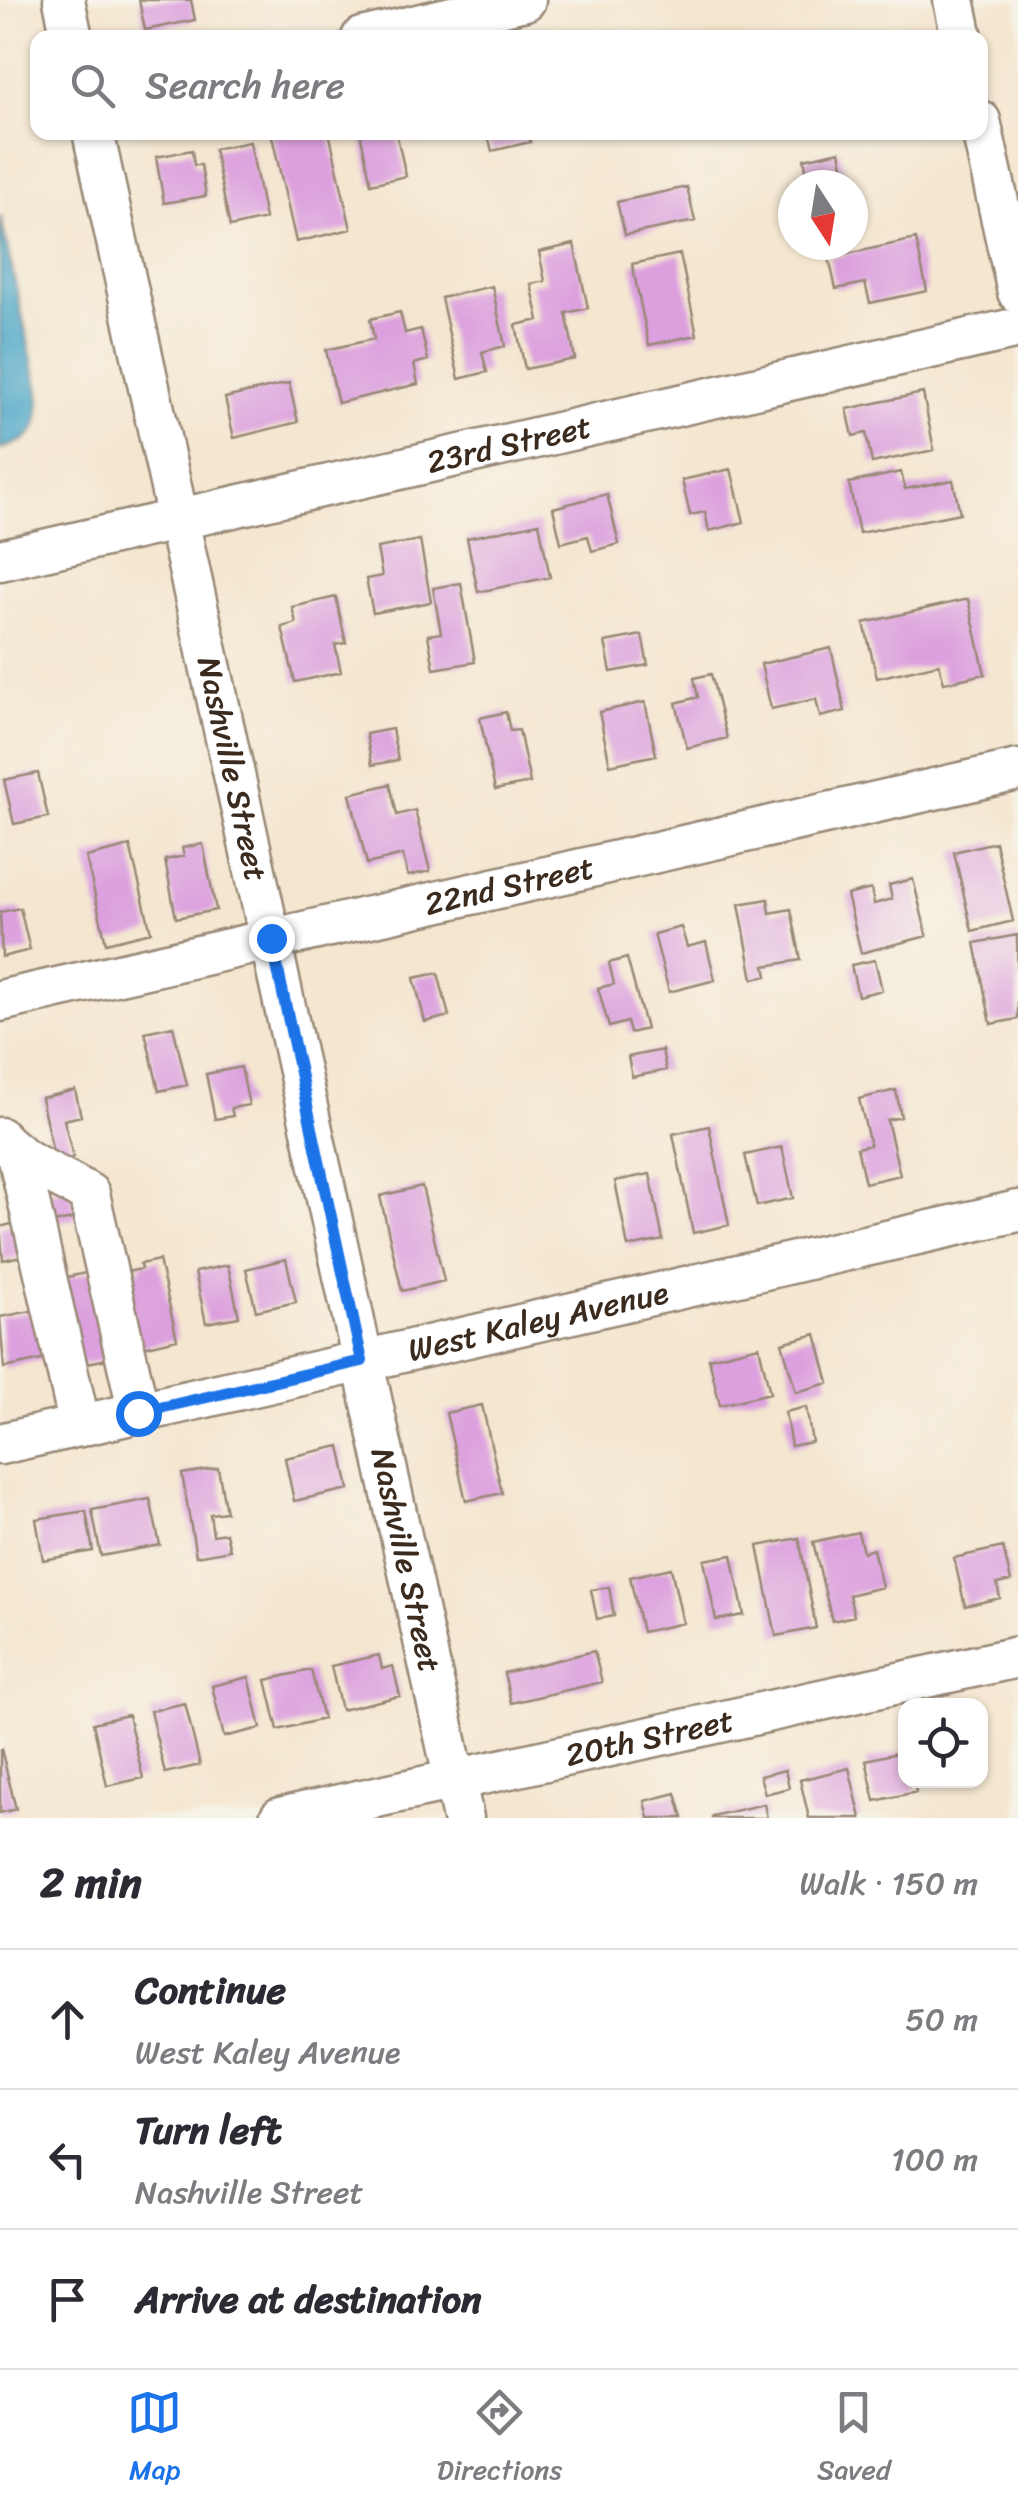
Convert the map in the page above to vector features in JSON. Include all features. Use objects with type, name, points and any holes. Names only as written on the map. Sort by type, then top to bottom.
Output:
[{"type":"street","points":[[64,0],[70,30]]},
{"type":"street","points":[[396,30],[525,0]]},
{"type":"street","points":[[954,0],[960,30]]},
{"type":"street","name":"Nashville Street","points":[[95,140],[463,1818]]},
{"type":"street","points":[[984,140],[1018,292]]},
{"type":"street","name":"23rd Street","points":[[0,560],[1018,328]]},
{"type":"street","name":"22nd Street","points":[[0,1002],[1018,770]]},
{"type":"street","points":[[10,1148],[89,1194],[138,1413]]},
{"type":"street","points":[[10,1148],[80,1426]]},
{"type":"street","name":"West Kaley Avenue","points":[[0,1444],[1018,1211]]},
{"type":"street","name":"20th Street","points":[[280,1818],[1018,1657]]},
{"type":"water","points":[[0,215],[40,396],[32,432],[0,449]]},
{"type":"building","points":[[139,0],[191,0],[195,20],[145,30]]},
{"type":"building","points":[[273,140],[331,140],[351,229],[296,242]]},
{"type":"building","points":[[362,140],[398,140],[406,176],[371,184]]},
{"type":"building","points":[[489,140],[530,140],[530,142],[492,151]]},
{"type":"building","points":[[250,142],[265,219],[230,227],[214,149]]},
{"type":"building","points":[[192,150],[194,165],[201,165],[206,196],[164,203],[156,157]]},
{"type":"building","points":[[840,151],[844,170],[806,170],[804,159]]},
{"type":"building","points":[[687,187],[695,221],[625,235],[617,202]]},
{"type":"building","points":[[916,239],[927,291],[870,303],[865,283],[836,289],[829,260],[868,260],[868,249]]},
{"type":"building","points":[[574,244],[588,308],[566,313],[575,359],[525,369],[516,325],[539,320],[531,284],[545,281],[539,252]]},
{"type":"building","points":[[680,254],[697,335],[649,345],[632,264]]},
{"type":"building","points":[[492,286],[505,346],[482,352],[487,372],[459,379],[441,298]]},
{"type":"building","points":[[400,312],[405,333],[421,329],[428,360],[414,364],[418,384],[338,403],[326,350],[374,339],[370,319]]},
{"type":"building","points":[[289,383],[298,422],[234,438],[225,398]]},
{"type":"building","points":[[923,393],[934,450],[872,463],[866,433],[853,436],[847,409]]},
{"type":"building","points":[[731,469],[744,522],[709,531],[705,512],[690,515],[682,480]]},
{"type":"building","points":[[901,472],[905,489],[953,480],[960,513],[859,533],[849,483]]},
{"type":"building","points":[[607,494],[619,544],[592,551],[588,536],[561,543],[553,508]]},
{"type":"building","points":[[539,523],[550,577],[478,592],[467,538]]},
{"type":"building","points":[[420,540],[431,602],[373,613],[366,579],[382,576],[377,548]]},
{"type":"building","points":[[461,583],[475,662],[434,669],[428,635],[441,633],[433,588]]},
{"type":"building","points":[[336,597],[346,643],[335,645],[341,672],[295,682],[282,627],[296,623],[292,607]]},
{"type":"building","points":[[968,599],[985,674],[944,683],[939,664],[877,678],[864,623]]},
{"type":"building","points":[[642,635],[648,665],[611,672],[605,642]]},
{"type":"building","points":[[831,648],[845,711],[820,717],[816,699],[771,709],[761,664]]},
{"type":"building","points":[[711,674],[727,738],[687,748],[676,703],[698,697],[694,678]]},
{"type":"building","points":[[645,702],[656,755],[610,765],[599,712]]},
{"type":"building","points":[[506,712],[510,731],[519,730],[530,783],[495,790],[480,718]]},
{"type":"building","points":[[392,729],[398,760],[372,765],[366,734]]},
{"type":"building","points":[[38,773],[48,817],[14,824],[4,780]]},
{"type":"building","points":[[390,784],[397,815],[415,810],[430,871],[408,876],[403,855],[367,864],[350,794]]},
{"type":"building","points":[[995,842],[1013,921],[972,931],[954,852]]},
{"type":"building","points":[[203,844],[216,910],[176,918],[165,860],[184,856],[182,848]]},
{"type":"building","points":[[130,846],[151,932],[106,943],[86,857]]},
{"type":"building","points":[[913,879],[927,936],[861,953],[847,895],[871,889],[874,904],[892,899],[889,885]]},
{"type":"building","points":[[768,899],[770,913],[791,909],[801,960],[765,966],[767,976],[753,979],[739,904]]},
{"type":"building","points":[[20,908],[30,950],[2,957],[0,912]]},
{"type":"building","points":[[681,927],[687,947],[706,942],[715,980],[669,992],[654,934]]},
{"type":"building","points":[[1017,935],[1018,1019],[991,1024],[975,943]]},
{"type":"building","points":[[627,958],[646,1029],[630,1033],[627,1022],[609,1027],[598,988],[614,984],[609,963]]},
{"type":"building","points":[[875,960],[882,990],[858,996],[851,965]]},
{"type":"building","points":[[438,973],[449,1016],[425,1022],[414,978]]},
{"type":"building","points":[[173,1026],[187,1085],[159,1091],[145,1032]]},
{"type":"building","points":[[662,1050],[666,1070],[632,1077],[628,1057]]},
{"type":"building","points":[[241,1067],[249,1105],[231,1108],[233,1116],[215,1119],[206,1074]]},
{"type":"building","points":[[75,1090],[81,1116],[64,1120],[73,1157],[55,1161],[41,1098]]},
{"type":"building","points":[[896,1090],[901,1117],[887,1120],[900,1175],[865,1183],[857,1148],[870,1145],[859,1099]]},
{"type":"building","points":[[709,1126],[729,1225],[693,1233],[673,1134]]},
{"type":"building","points":[[782,1147],[793,1198],[757,1206],[745,1155]]},
{"type":"building","points":[[650,1174],[663,1240],[628,1247],[615,1181]]},
{"type":"building","points":[[422,1186],[444,1281],[402,1291],[380,1196]]},
{"type":"building","points":[[70,1187],[77,1218],[48,1224],[41,1194]]},
{"type":"building","points":[[23,1221],[31,1254],[3,1260],[0,1227]]},
{"type":"building","points":[[286,1259],[296,1302],[256,1311],[246,1269]]},
{"type":"building","points":[[159,1260],[177,1339],[135,1349],[118,1274]]},
{"type":"building","points":[[228,1265],[239,1317],[206,1323],[195,1272]]},
{"type":"building","points":[[98,1270],[117,1357],[73,1366],[55,1280]]},
{"type":"building","points":[[47,1308],[56,1357],[4,1368],[0,1317]]},
{"type":"building","points":[[816,1334],[829,1383],[796,1392],[782,1343]]},
{"type":"building","points":[[759,1346],[770,1393],[720,1405],[709,1358]]},
{"type":"building","points":[[482,1405],[502,1493],[466,1501],[446,1413]]},
{"type":"building","points":[[806,1407],[812,1442],[791,1446],[785,1412]]},
{"type":"building","points":[[340,1446],[349,1489],[294,1501],[285,1458]]},
{"type":"building","points":[[218,1468],[226,1512],[210,1514],[213,1535],[226,1533],[230,1550],[196,1556],[182,1474]]},
{"type":"building","points":[[150,1499],[160,1545],[101,1556],[92,1510]]},
{"type":"building","points":[[86,1511],[93,1551],[43,1560],[36,1519]]},
{"type":"building","points":[[858,1532],[863,1552],[873,1549],[882,1587],[849,1595],[854,1616],[832,1621],[813,1542]]},
{"type":"building","points":[[799,1538],[816,1628],[776,1636],[758,1546]]},
{"type":"building","points":[[1003,1547],[1011,1581],[997,1584],[1000,1598],[965,1606],[954,1558]]},
{"type":"building","points":[[732,1555],[744,1615],[716,1620],[704,1560]]},
{"type":"building","points":[[671,1568],[683,1623],[642,1632],[630,1577]]},
{"type":"building","points":[[609,1587],[614,1616],[597,1619],[591,1590]]},
{"type":"building","points":[[594,1651],[602,1682],[511,1703],[504,1673]]},
{"type":"building","points":[[379,1655],[382,1669],[393,1666],[400,1696],[341,1710],[331,1666]]},
{"type":"building","points":[[311,1670],[323,1719],[278,1730],[266,1680]]},
{"type":"building","points":[[249,1677],[261,1728],[224,1737],[212,1686]]},
{"type":"building","points":[[185,1703],[200,1765],[165,1773],[150,1711]]},
{"type":"building","points":[[128,1715],[143,1778],[107,1786],[93,1723]]},
{"type":"building","points":[[0,1750],[16,1809],[0,1813]]},
{"type":"building","points":[[898,1753],[898,1788],[915,1788],[916,1792],[875,1801],[866,1760]]},
{"type":"building","points":[[849,1768],[861,1818],[809,1818],[800,1780]]},
{"type":"building","points":[[785,1770],[789,1788],[765,1794],[760,1776]]},
{"type":"building","points":[[676,1793],[683,1818],[649,1818],[645,1801]]},
{"type":"building","points":[[764,1804],[767,1818],[712,1818],[712,1816]]},
{"type":"route","points":[[138,1413],[362,1361],[271,938]]}]
